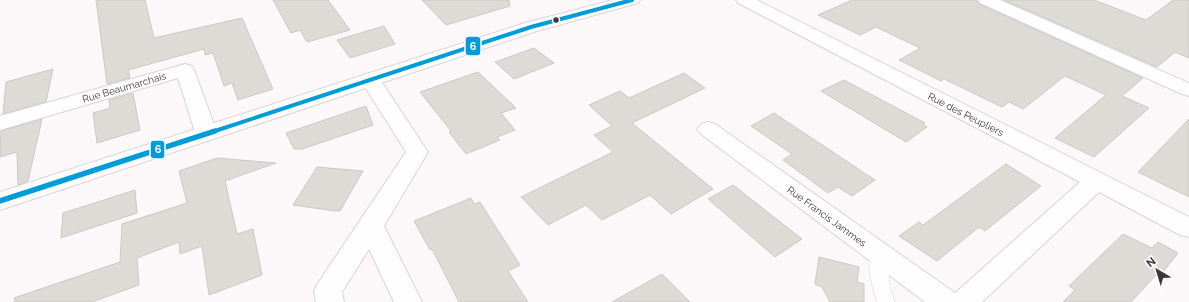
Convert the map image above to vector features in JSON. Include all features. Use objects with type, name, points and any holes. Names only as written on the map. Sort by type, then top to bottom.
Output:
[{"type":"street","points":[[0,201],[206,132],[532,27],[632,0]]},
{"type":"street","name":"Rue des Peupliers","points":[[744,0],[1189,228]]},
{"type":"street","points":[[986,0],[1189,90]]},
{"type":"street","name":"Rue Beaumarchais","points":[[0,123],[185,70],[206,132]]},
{"type":"street","points":[[330,302],[328,291],[417,152],[370,79]]},
{"type":"street","name":"Rue Francis Jammes","points":[[708,129],[946,302]]},
{"type":"street","points":[[964,302],[1096,181]]},
{"type":"street","points":[[371,226],[408,302]]},
{"type":"lane","points":[[879,253],[880,283],[886,302]]},
{"type":"building","points":[[96,0],[145,0],[154,38],[242,18],[273,89],[238,100],[232,83],[224,86],[213,53],[205,55],[204,49],[128,70],[130,78],[107,84]]},
{"type":"building","points":[[273,0],[328,0],[350,30],[307,42],[300,30],[291,33]]},
{"type":"building","points":[[422,0],[509,0],[510,6],[446,25]]},
{"type":"building","points":[[852,0],[977,0],[979,4],[1143,78],[1122,96],[1149,108],[1094,157],[1055,138],[1106,95],[1065,76],[1023,109],[1009,102],[1002,107],[944,79],[941,81],[899,60],[920,48],[876,27],[860,35],[818,15]]},
{"type":"building","points":[[1004,0],[1094,0],[1146,20],[1173,0],[1189,0],[1189,58],[1175,52],[1157,67]]},
{"type":"building","points":[[384,26],[395,44],[350,58],[337,40]]},
{"type":"building","points":[[534,48],[554,63],[514,79],[495,62]]},
{"type":"building","points":[[53,69],[46,102],[3,114],[6,82]]},
{"type":"building","points":[[478,72],[516,108],[501,113],[515,130],[497,137],[500,140],[466,154],[449,132],[451,131],[420,92]]},
{"type":"building","points":[[684,73],[705,88],[632,123],[713,189],[671,214],[650,195],[602,220],[586,205],[548,225],[521,197],[613,152],[594,135],[612,126],[589,105],[620,91],[629,98]]},
{"type":"building","points":[[844,80],[925,123],[923,125],[927,127],[906,142],[821,91]]},
{"type":"building","points":[[133,93],[140,130],[97,143],[93,113],[110,108],[109,100]]},
{"type":"building","points":[[366,106],[373,125],[302,149],[294,149],[286,133]]},
{"type":"building","points":[[774,113],[875,180],[852,196],[838,187],[828,193],[783,160],[792,154],[751,126]]},
{"type":"building","points":[[42,119],[28,181],[18,185],[17,152],[0,157],[1,131]]},
{"type":"building","points":[[1189,119],[1189,197],[1138,172]]},
{"type":"building","points":[[217,158],[276,163],[225,181],[237,234],[253,229],[262,275],[209,295],[202,246],[180,254],[179,242],[137,258],[139,285],[92,302],[15,302],[14,298],[120,262],[122,224],[187,203],[179,171]]},
{"type":"building","points":[[1006,164],[1041,186],[985,231],[979,227],[937,261],[899,236],[919,222],[923,225]]},
{"type":"building","points":[[317,167],[363,171],[340,211],[293,205]]},
{"type":"building","points":[[733,185],[802,239],[775,257],[708,199]]},
{"type":"building","points":[[135,190],[137,213],[61,238],[63,213]]},
{"type":"building","points":[[471,198],[474,204],[480,202],[520,265],[508,271],[528,302],[459,302],[432,249],[430,250],[414,221]]},
{"type":"building","points":[[1123,234],[1152,248],[1158,242],[1178,253],[1159,277],[1156,275],[1131,302],[1063,302],[1075,290],[1069,286]]},
{"type":"building","points":[[819,257],[859,267],[857,282],[864,284],[864,302],[830,302],[822,287],[815,284]]},
{"type":"building","points":[[662,274],[690,302],[612,302]]},
{"type":"transit line","name":"6","points":[[0,201],[531,27],[632,0]]}]
